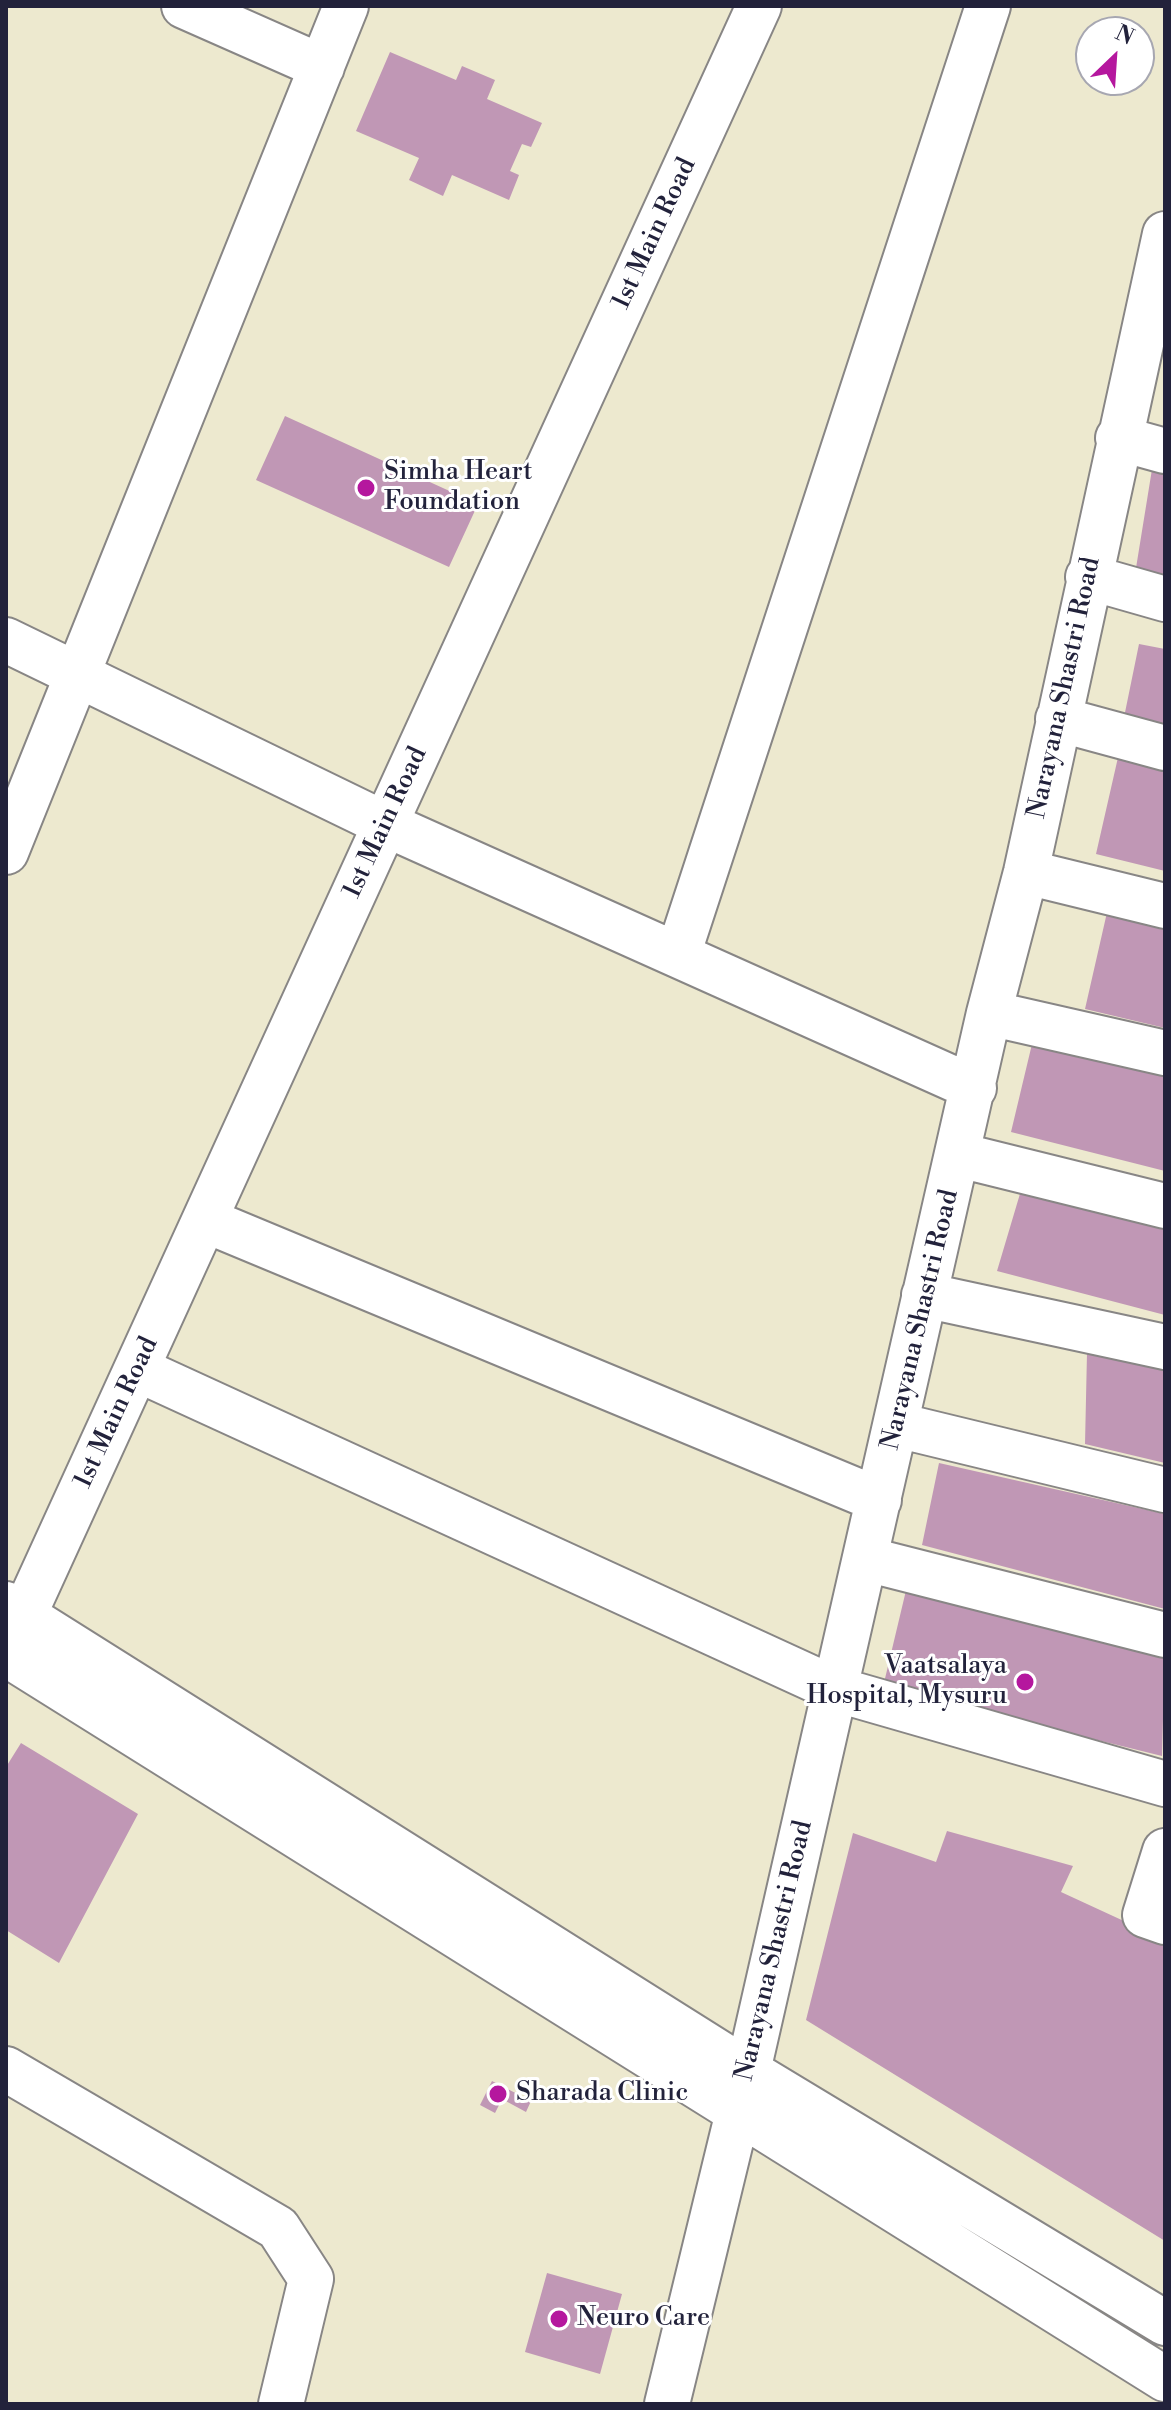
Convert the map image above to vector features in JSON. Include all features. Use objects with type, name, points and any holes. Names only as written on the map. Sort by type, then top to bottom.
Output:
[{"type":"street","points":[[184,6],[322,67]]},
{"type":"street","points":[[6,852],[79,677],[346,6]]},
{"type":"street","name":"1st Main Road","points":[[10,1627],[137,1369],[759,6]]},
{"type":"street","points":[[678,955],[988,6]]},
{"type":"street","name":"Narayana Shastri Road","points":[[667,2404],[743,2092],[989,1013],[1026,872],[1118,438],[1158,301],[1165,234]]},
{"type":"street","points":[[1118,438],[1165,451]]},
{"type":"street","points":[[1088,577],[1165,599]]},
{"type":"street","points":[[6,640],[385,824],[974,1088]]},
{"type":"street","points":[[1058,719],[1165,748]]},
{"type":"street","points":[[1026,872],[1165,906]]},
{"type":"street","points":[[989,1013],[1165,1053]]},
{"type":"street","points":[[959,1155],[1165,1206]]},
{"type":"street","points":[[205,1220],[879,1500]]},
{"type":"street","points":[[924,1295],[1165,1347]]},
{"type":"street","points":[[137,1369],[835,1689],[1165,1784]]},
{"type":"street","points":[[897,1425],[1165,1490]]},
{"type":"street","points":[[866,1559],[1165,1635]]},
{"type":"street","points":[[10,1627],[743,2092],[1165,2379]]},
{"type":"street","points":[[1165,1851],[1145,1915],[1165,1922]]},
{"type":"street","points":[[6,2069],[278,2228],[311,2279],[281,2404]]},
{"type":"street","points":[[743,2092],[1165,2323]]},
{"type":"building","points":[[390,52],[456,80],[462,66],[495,80],[487,99],[542,123],[531,147],[522,144],[510,171],[519,175],[509,200],[452,175],[443,196],[409,180],[419,158],[356,131]]},
{"type":"building","points":[[285,416],[478,504],[449,567],[256,480]]},
{"type":"building","points":[[1153,463],[1165,466],[1165,575],[1136,568]]},
{"type":"building","points":[[1139,644],[1165,649],[1165,740],[1121,732]]},
{"type":"building","points":[[1119,753],[1165,765],[1165,871],[1096,854]]},
{"type":"building","points":[[1108,908],[1165,922],[1165,1028],[1085,1009]]},
{"type":"building","points":[[1032,1044],[1165,1072],[1165,1171],[1011,1132]]},
{"type":"building","points":[[1022,1187],[1165,1222],[1165,1315],[997,1271]]},
{"type":"building","points":[[1087,1353],[1165,1370],[1165,1463],[1085,1444]]},
{"type":"building","points":[[939,1463],[1165,1514],[1165,1609],[922,1545]]},
{"type":"building","points":[[908,1582],[1165,1646],[1162,1756],[883,1687]]},
{"type":"building","points":[[21,1743],[138,1814],[59,1963],[6,1930],[6,1767]]},
{"type":"building","points":[[947,1831],[1073,1866],[1061,1892],[1165,1940],[1165,2241],[806,2020],[853,1833],[936,1862]]},
{"type":"building","points":[[492,2081],[531,2101],[526,2112],[502,2099],[495,2113],[480,2105]]},
{"type":"building","points":[[547,2273],[622,2294],[600,2374],[525,2352]]},
{"type":"place","name":"Simha Heart Foundation","points":[[366,488]]},
{"type":"place","name":"Vaatsalaya Hospital, Mysuru","points":[[1025,1682]]},
{"type":"place","name":"Sharada Clinic","points":[[498,2094]]},
{"type":"place","name":"Neuro Care","points":[[559,2319]]}]
